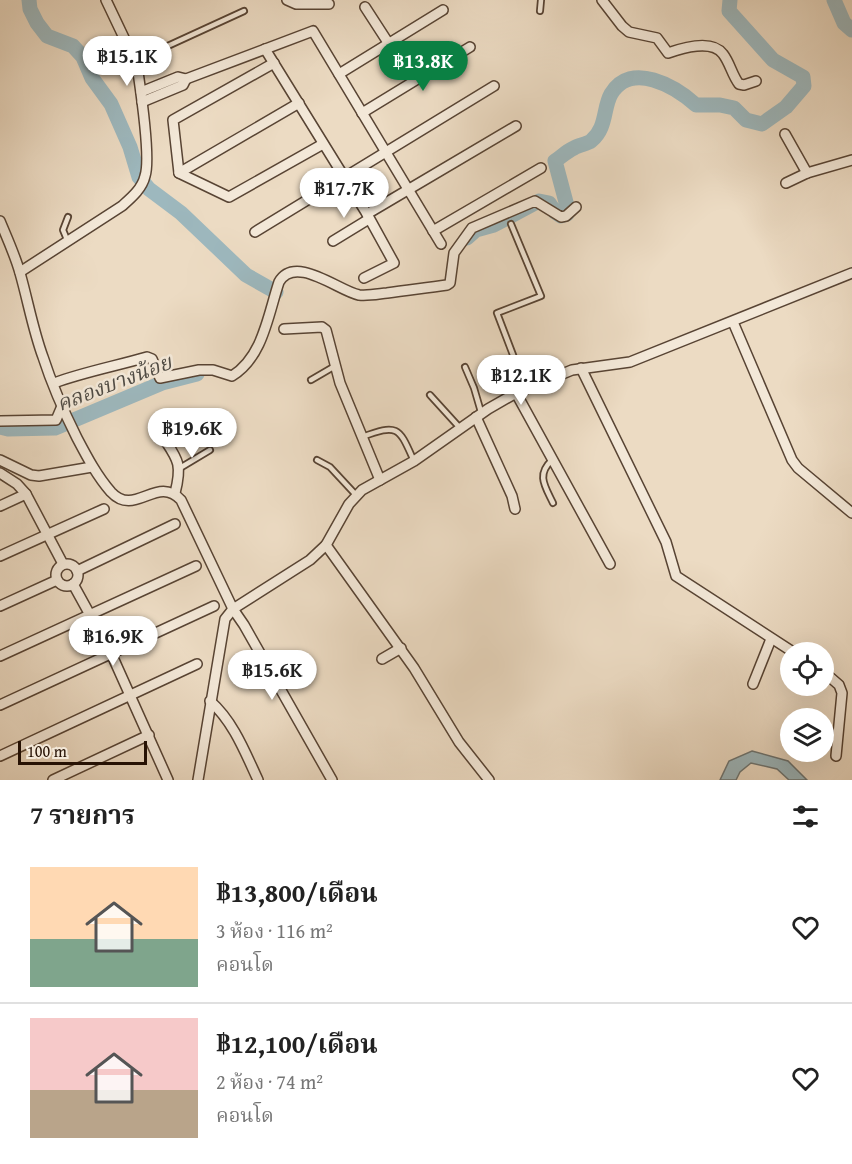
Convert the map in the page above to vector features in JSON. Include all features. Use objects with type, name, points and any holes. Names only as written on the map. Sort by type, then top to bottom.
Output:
[{"type":"street","points":[[20,272],[122,206],[139,189],[145,178],[142,102],[135,61],[106,0]]},
{"type":"street","points":[[287,0],[296,4],[329,4]]},
{"type":"street","points":[[603,0],[622,26],[630,32],[657,38],[668,53],[685,47],[712,47],[722,53],[739,84],[744,85],[756,81]]},
{"type":"street","points":[[365,7],[389,44]]},
{"type":"street","points":[[339,74],[443,10]]},
{"type":"street","points":[[141,92],[178,77],[186,79],[313,31],[441,244]]},
{"type":"street","points":[[362,113],[471,47]]},
{"type":"street","points":[[265,49],[394,263],[364,278]]},
{"type":"street","points":[[178,173],[173,120],[274,63]]},
{"type":"street","points":[[142,102],[183,85],[186,79]]},
{"type":"street","points":[[255,232],[494,86]]},
{"type":"street","points":[[178,173],[298,103]]},
{"type":"street","points":[[333,241],[408,190],[516,126]]},
{"type":"street","points":[[785,134],[807,173]]},
{"type":"street","points":[[178,173],[229,197],[323,144]]},
{"type":"street","points":[[786,183],[807,173],[852,160]]},
{"type":"street","points":[[433,231],[541,168]]},
{"type":"street","points":[[54,383],[94,369],[147,357],[152,359],[160,378],[199,370],[213,370],[232,376],[246,364],[256,350],[282,277],[297,272],[312,274],[357,295],[447,285],[450,282],[454,253],[472,228],[535,201],[561,217],[566,216],[576,207]]},
{"type":"street","points":[[0,221],[20,272],[39,346],[63,408],[92,467],[111,492],[124,501],[132,501],[163,490],[175,493],[187,508],[233,609],[332,780]]},
{"type":"street","points":[[198,780],[225,619],[233,609],[310,560],[326,546],[333,530],[356,495],[414,461],[479,415],[516,393],[566,372],[630,362],[852,273]]},
{"type":"street","points":[[733,322],[792,460],[798,468],[852,513]]},
{"type":"street","points":[[284,329],[325,328],[335,365],[380,480]]},
{"type":"street","points":[[581,368],[658,525],[676,576],[780,644]]},
{"type":"street","points":[[516,393],[610,564]]},
{"type":"street","points":[[0,421],[56,420],[63,408]]},
{"type":"street","points":[[479,415],[516,509]]},
{"type":"street","points":[[161,434],[179,463],[175,493]]},
{"type":"street","points":[[0,460],[31,475],[39,476],[92,467]]},
{"type":"street","points":[[0,473],[17,484],[26,494],[63,564]]},
{"type":"street","points":[[0,506],[26,494]]},
{"type":"street","points":[[0,556],[104,509]]},
{"type":"street","points":[[77,572],[175,524]]},
{"type":"street","points":[[326,546],[401,648],[459,742],[489,780]]},
{"type":"street","points":[[63,564],[70,564],[77,572],[77,578],[73,584],[66,585],[57,580],[56,572],[63,564]]},
{"type":"street","points":[[0,656],[196,566]]},
{"type":"street","points":[[0,606],[57,580]]},
{"type":"street","points":[[73,584],[111,653],[149,735],[166,779]]},
{"type":"street","points":[[0,705],[214,606]]},
{"type":"street","points":[[753,684],[771,639]]},
{"type":"street","points":[[382,659],[401,648]]},
{"type":"street","points":[[0,756],[197,664]]},
{"type":"street","points":[[834,681],[839,685],[842,693],[836,756]]},
{"type":"street","points":[[210,700],[228,721],[258,780]]},
{"type":"street","points":[[53,780],[149,735]]},
{"type":"lane","points":[[540,11],[541,0]]},
{"type":"lane","points":[[135,61],[244,11]]},
{"type":"lane","points":[[68,217],[63,230],[68,242]]},
{"type":"lane","points":[[511,225],[541,296],[497,313],[526,389]]},
{"type":"lane","points":[[311,380],[335,365]]},
{"type":"lane","points":[[465,367],[474,388],[479,415]]},
{"type":"lane","points":[[430,395],[460,428]]},
{"type":"lane","points":[[362,437],[380,430],[395,429],[404,438],[414,461]]},
{"type":"lane","points":[[180,468],[210,450]]},
{"type":"lane","points":[[553,459],[545,467],[543,479],[553,503]]},
{"type":"lane","points":[[317,460],[330,467],[356,495]]},
{"type":"water","points":[[752,751],[780,759],[780,762],[789,762],[807,780],[789,780],[777,769],[751,763],[740,772],[736,780],[720,780],[729,761]]},
{"type":"waterway","points":[[29,0],[30,9],[47,36],[73,46],[83,57],[92,78],[111,104],[130,147],[139,177],[149,189],[181,213],[246,275],[276,292]]},
{"type":"waterway","name":"คลองบางน้อย","points":[[467,238],[476,230],[494,225],[539,201],[549,203],[561,216],[567,214],[555,161],[571,149],[589,142],[596,136],[611,94],[620,84],[630,79],[654,80],[677,91],[696,105],[720,105],[734,108],[746,120],[762,124],[786,107],[804,86],[803,77],[773,60],[729,11],[730,0]]},
{"type":"waterway","name":"คลองบางน้อย","points":[[834,0],[844,23],[852,30]]},
{"type":"waterway","name":"คลองบางน้อย","points":[[0,427],[8,429],[55,428],[162,383],[197,374]]}]
